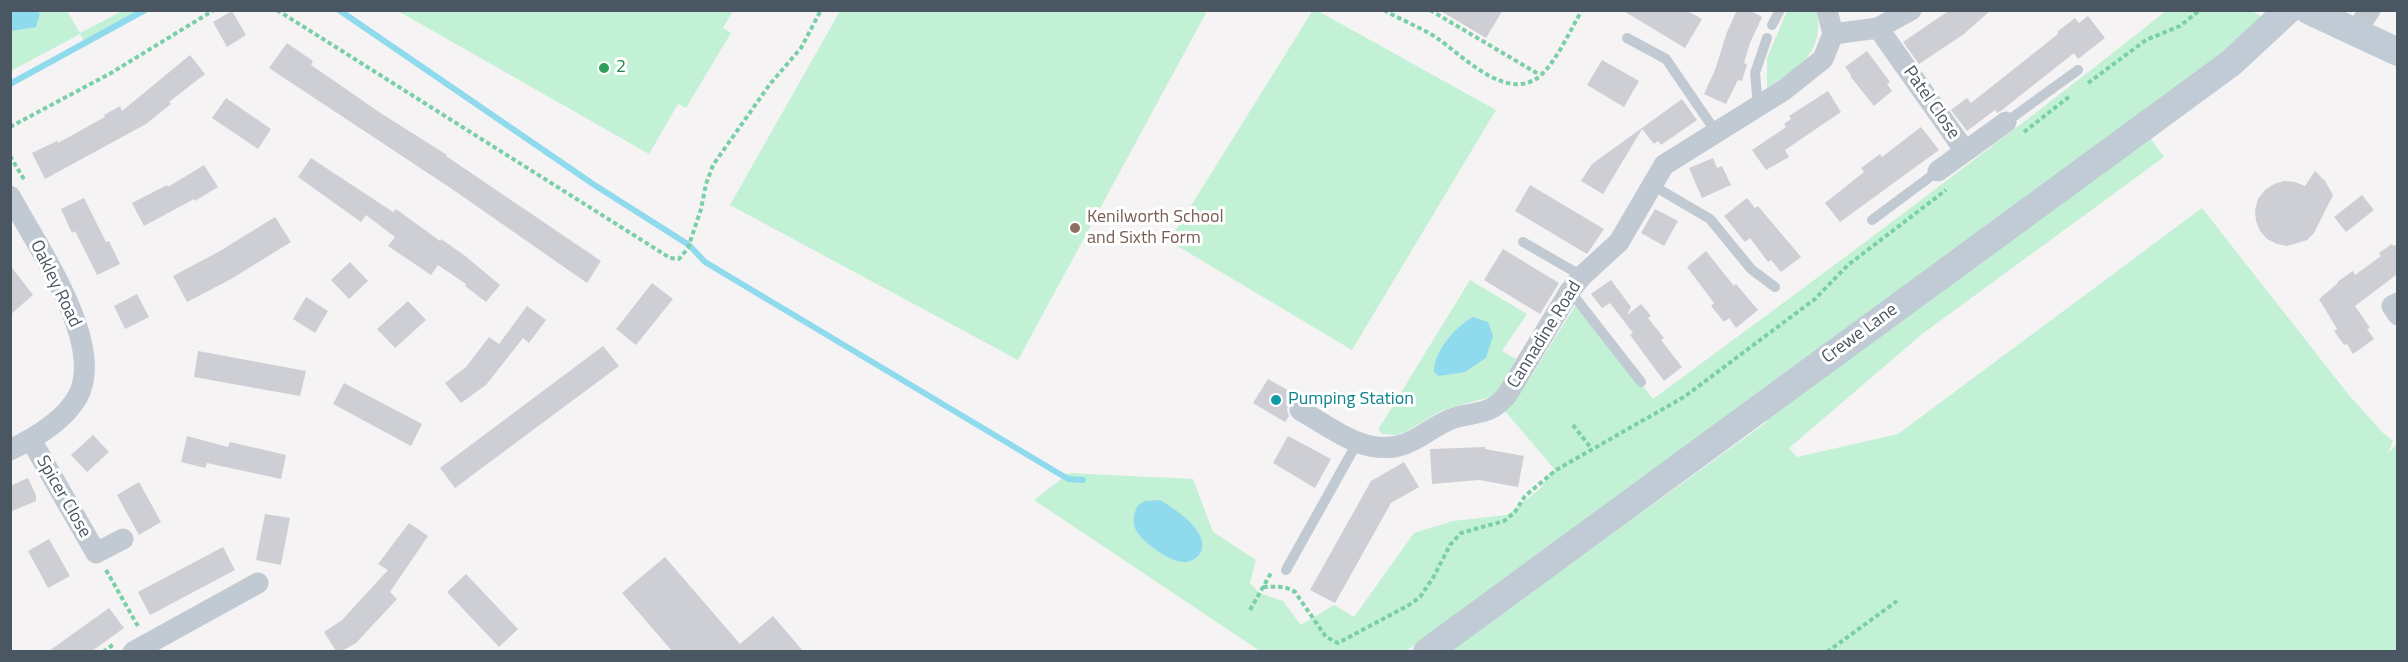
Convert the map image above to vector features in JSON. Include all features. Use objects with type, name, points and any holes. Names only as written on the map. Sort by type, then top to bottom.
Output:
[{"type":"street","points":[[1827,10],[1833,34],[1878,28],[1911,10]]},
{"type":"street","name":"Crewe Lane","points":[[1427,651],[2211,78],[2231,63],[2288,10]]},
{"type":"street","points":[[2308,10],[2363,21],[2397,52]]},
{"type":"street","name":"Patel Close","points":[[1878,28],[1965,151],[1944,179]]},
{"type":"street","name":"Cannadine Road","points":[[1300,410],[1357,443],[1374,448],[1405,444],[1453,418],[1492,410],[1507,395],[1576,284],[1619,242],[1664,165],[1808,73],[1823,59],[1833,34]]},
{"type":"street","points":[[1965,151],[2010,130]]},
{"type":"street","name":"Oakley Road","points":[[10,196],[75,317],[84,347],[84,375],[79,395],[66,411],[30,440]]},
{"type":"street","points":[[2397,303],[2392,306],[2397,315]]},
{"type":"street","points":[[10,450],[30,440]]},
{"type":"street","name":"Spicer Close","points":[[30,440],[96,554]]},
{"type":"street","points":[[96,554],[123,539]]},
{"type":"street","points":[[133,651],[204,623],[258,584]]},
{"type":"lane","points":[[1772,25],[1780,10]]},
{"type":"lane","points":[[1627,38],[1666,59],[1716,132]]},
{"type":"lane","points":[[1758,106],[1755,73],[1767,38]]},
{"type":"lane","points":[[2010,130],[2078,70]]},
{"type":"lane","points":[[1872,220],[1944,179]]},
{"type":"lane","points":[[1652,185],[1710,219],[1751,269],[1775,286]]},
{"type":"lane","points":[[1522,242],[1576,284],[1641,382]]},
{"type":"lane","points":[[1286,570],[1357,443]]},
{"type":"path","points":[[10,127],[102,79],[214,10]]},
{"type":"path","points":[[276,10],[670,258],[679,259],[684,255],[689,244],[713,165],[770,84],[801,48],[821,10]]},
{"type":"path","points":[[1384,10],[1435,37],[1493,79],[1509,84],[1528,83],[1540,76],[1582,10]]},
{"type":"path","points":[[1430,10],[1540,76]]},
{"type":"path","points":[[2010,130],[2127,52],[2156,34],[2180,26],[2200,10]]},
{"type":"path","points":[[1263,587],[1289,588],[1295,592],[1326,637],[1334,642],[1343,642],[1364,628],[1409,605],[1427,588],[1455,538],[1461,533],[1504,521],[1512,516],[1533,488],[1556,470],[1684,397],[1815,299],[1848,265],[1944,179]]},
{"type":"path","points":[[1573,425],[1591,448]]},
{"type":"path","points":[[96,554],[139,628]]},
{"type":"path","points":[[1827,651],[1897,601]]},
{"type":"green space","points":[[1313,10],[1496,110],[1352,350],[1169,241]]},
{"type":"green space","points":[[11,11],[67,11],[80,33],[122,11],[145,11],[85,43],[80,34],[11,71]]},
{"type":"green space","name":"2","points":[[398,11],[733,11],[723,28],[731,33],[686,108],[678,104],[649,154]]},
{"type":"green space","points":[[840,11],[1207,11],[1018,360],[730,205]]},
{"type":"green space","points":[[1787,11],[1817,11],[1817,38],[1813,49],[1799,66],[1767,88],[1767,58]]},
{"type":"green space","points":[[2166,11],[2252,11],[2270,22],[2143,128],[2164,157],[1922,334],[1789,448],[1797,457],[1898,434],[2202,208],[2348,394],[2393,441],[2388,453],[2397,444],[2397,651],[1450,651],[1767,422],[1758,409],[1568,534],[1406,651],[1260,651],[1034,500],[1069,473],[1193,479],[1213,532],[1256,560],[1250,583],[1260,593],[1283,601],[1301,625],[1334,605],[1354,617],[1414,533],[1453,521],[1507,515],[1541,488],[1549,474],[1555,470],[1505,411],[1528,381],[1579,300],[1653,399],[1783,304]]},
{"type":"green space","points":[[1470,280],[1527,314],[1502,351],[1516,359],[1498,390],[1490,397],[1443,410],[1405,432],[1396,435],[1383,434],[1378,430]]},
{"type":"water","points":[[11,10],[37,11],[40,14],[36,27],[11,31]]},
{"type":"water","points":[[1473,317],[1488,322],[1493,336],[1486,358],[1465,372],[1439,376],[1434,372],[1442,348],[1459,327]]},
{"type":"water","points":[[1160,500],[1175,509],[1197,531],[1202,547],[1199,555],[1194,559],[1185,562],[1171,559],[1151,546],[1137,532],[1134,518],[1138,505],[1145,501]]},
{"type":"building","points":[[1439,10],[1503,10],[1486,38]]},
{"type":"building","points":[[1622,10],[1686,10],[1702,19],[1685,48]]},
{"type":"building","points":[[1737,10],[1749,10],[1762,17],[1750,43],[1742,81],[1738,80],[1726,104],[1704,94]]},
{"type":"building","points":[[1950,10],[1991,10],[1964,34],[1919,64],[1903,42]]},
{"type":"building","points":[[232,11],[246,35],[227,47],[213,22]]},
{"type":"building","points":[[2088,16],[2105,38],[2078,59],[2074,53],[2002,110],[1997,113],[1995,110],[1967,131],[1951,110],[1967,98],[1971,103],[2075,18],[2079,23]]},
{"type":"building","points":[[287,43],[313,61],[311,65],[601,261],[587,283],[452,189],[269,68]]},
{"type":"building","points":[[1867,51],[1890,82],[1887,84],[1892,91],[1874,106],[1845,67]]},
{"type":"building","points":[[190,55],[205,74],[169,102],[171,104],[146,124],[45,179],[32,153],[57,141],[58,143],[120,106],[122,111]]},
{"type":"building","points":[[1602,60],[1639,81],[1624,107],[1587,85]]},
{"type":"building","points":[[1828,91],[1841,112],[1785,150],[1789,157],[1766,170],[1752,150],[1786,127],[1784,124],[1791,119],[1789,116]]},
{"type":"building","points":[[226,98],[271,129],[258,149],[212,118]]},
{"type":"building","points":[[1682,99],[1697,120],[1661,145],[1658,141],[1654,144],[1642,129],[1603,194],[1581,181],[1592,164]]},
{"type":"building","points":[[1921,127],[1939,150],[1840,222],[1825,203],[1864,172],[1861,168],[1880,154],[1882,157]]},
{"type":"building","points":[[311,158],[393,212],[396,209],[440,241],[441,239],[500,285],[486,302],[465,286],[466,284],[438,265],[431,275],[388,246],[395,237],[366,215],[361,222],[298,177]]},
{"type":"building","points":[[1713,158],[1717,168],[1722,166],[1731,185],[1702,198],[1689,168]]},
{"type":"building","points":[[204,165],[218,187],[144,226],[132,203],[167,185],[168,187]]},
{"type":"building","points":[[2315,171],[2325,181],[2333,195],[2314,233],[2307,240],[2287,246],[2267,239],[2260,231],[2256,221],[2255,210],[2258,199],[2265,190],[2284,181],[2305,186]]},
{"type":"building","points":[[1530,185],[1604,229],[1587,254],[1515,211]]},
{"type":"building","points":[[2362,195],[2374,210],[2346,232],[2334,217]]},
{"type":"building","points":[[84,198],[120,264],[97,275],[75,231],[72,233],[61,209]]},
{"type":"building","points":[[1747,198],[1755,208],[1758,206],[1801,257],[1781,272],[1771,260],[1768,262],[1750,238],[1745,242],[1724,216]]},
{"type":"building","points":[[1655,209],[1678,221],[1664,246],[1641,233]]},
{"type":"building","points":[[275,217],[291,242],[231,279],[187,302],[173,276],[220,251]]},
{"type":"building","points":[[2397,243],[2397,277],[2396,275],[2355,306],[2370,328],[2367,329],[2374,339],[2353,354],[2334,331],[2337,329],[2319,299],[2337,282],[2353,271],[2355,275],[2381,256],[2379,253]]},
{"type":"building","points":[[1503,249],[1559,283],[1540,314],[1484,280]]},
{"type":"building","points":[[1706,251],[1734,286],[1736,284],[1758,310],[1736,328],[1729,318],[1724,322],[1711,306],[1714,303],[1687,267]]},
{"type":"building","points":[[350,262],[368,281],[349,299],[331,280]]},
{"type":"building","points":[[10,265],[33,295],[10,315]]},
{"type":"building","points":[[1611,280],[1631,307],[1627,315],[1641,304],[1651,316],[1648,318],[1664,338],[1661,340],[1682,367],[1664,381],[1630,335],[1633,333],[1610,303],[1602,308],[1591,294]]},
{"type":"building","points":[[652,283],[673,299],[636,345],[616,329]]},
{"type":"building","points":[[137,294],[149,317],[125,329],[114,306]]},
{"type":"building","points":[[306,297],[328,311],[315,333],[293,319]]},
{"type":"building","points":[[408,301],[426,320],[395,348],[377,329]]},
{"type":"building","points":[[527,306],[546,320],[529,343],[523,338],[486,385],[461,403],[445,383],[466,367],[489,337],[499,344]]},
{"type":"building","points":[[603,346],[619,366],[455,488],[440,468]]},
{"type":"building","points":[[198,351],[306,371],[300,396],[194,377]]},
{"type":"building","name":"Pumping Station","points":[[1268,379],[1300,397],[1289,403],[1287,409],[1289,416],[1285,422],[1253,403]]},
{"type":"building","points":[[344,383],[422,424],[411,446],[333,404]]},
{"type":"building","points":[[93,435],[109,452],[87,472],[71,455]]},
{"type":"building","points":[[187,436],[228,447],[230,442],[286,455],[281,479],[207,463],[205,468],[181,462]]},
{"type":"building","points":[[1288,436],[1331,459],[1315,488],[1273,463]]},
{"type":"building","points":[[1485,447],[1485,449],[1524,456],[1518,487],[1479,480],[1432,484],[1430,449]]},
{"type":"building","points":[[1404,462],[1419,487],[1391,503],[1335,603],[1310,590],[1371,481]]},
{"type":"building","points":[[28,478],[36,495],[36,501],[10,512],[10,486]]},
{"type":"building","points":[[139,482],[161,522],[139,535],[117,495]]},
{"type":"building","points":[[265,514],[290,518],[281,565],[256,560]]},
{"type":"building","points":[[409,523],[428,536],[390,592],[397,599],[356,643],[342,651],[336,651],[324,632],[342,620],[388,570],[378,564]]},
{"type":"building","points":[[49,539],[70,576],[48,588],[28,551]]},
{"type":"building","points":[[223,547],[235,570],[150,615],[138,592]]},
{"type":"building","points":[[665,557],[740,644],[773,616],[803,651],[672,651],[622,593]]},
{"type":"building","points":[[466,574],[518,629],[499,647],[447,592]]},
{"type":"building","points":[[109,608],[124,628],[92,651],[49,651]]},
{"type":"waterway","points":[[10,84],[145,10]]},
{"type":"waterway","points":[[339,10],[593,184],[689,245],[705,262],[1063,476],[1083,480]]},
{"type":"place","name":"2","points":[[604,68]]},
{"type":"place","name":"Kenilworth School and Sixth Form","points":[[1075,228]]},
{"type":"place","name":"Pumping Station","points":[[1276,400]]}]
